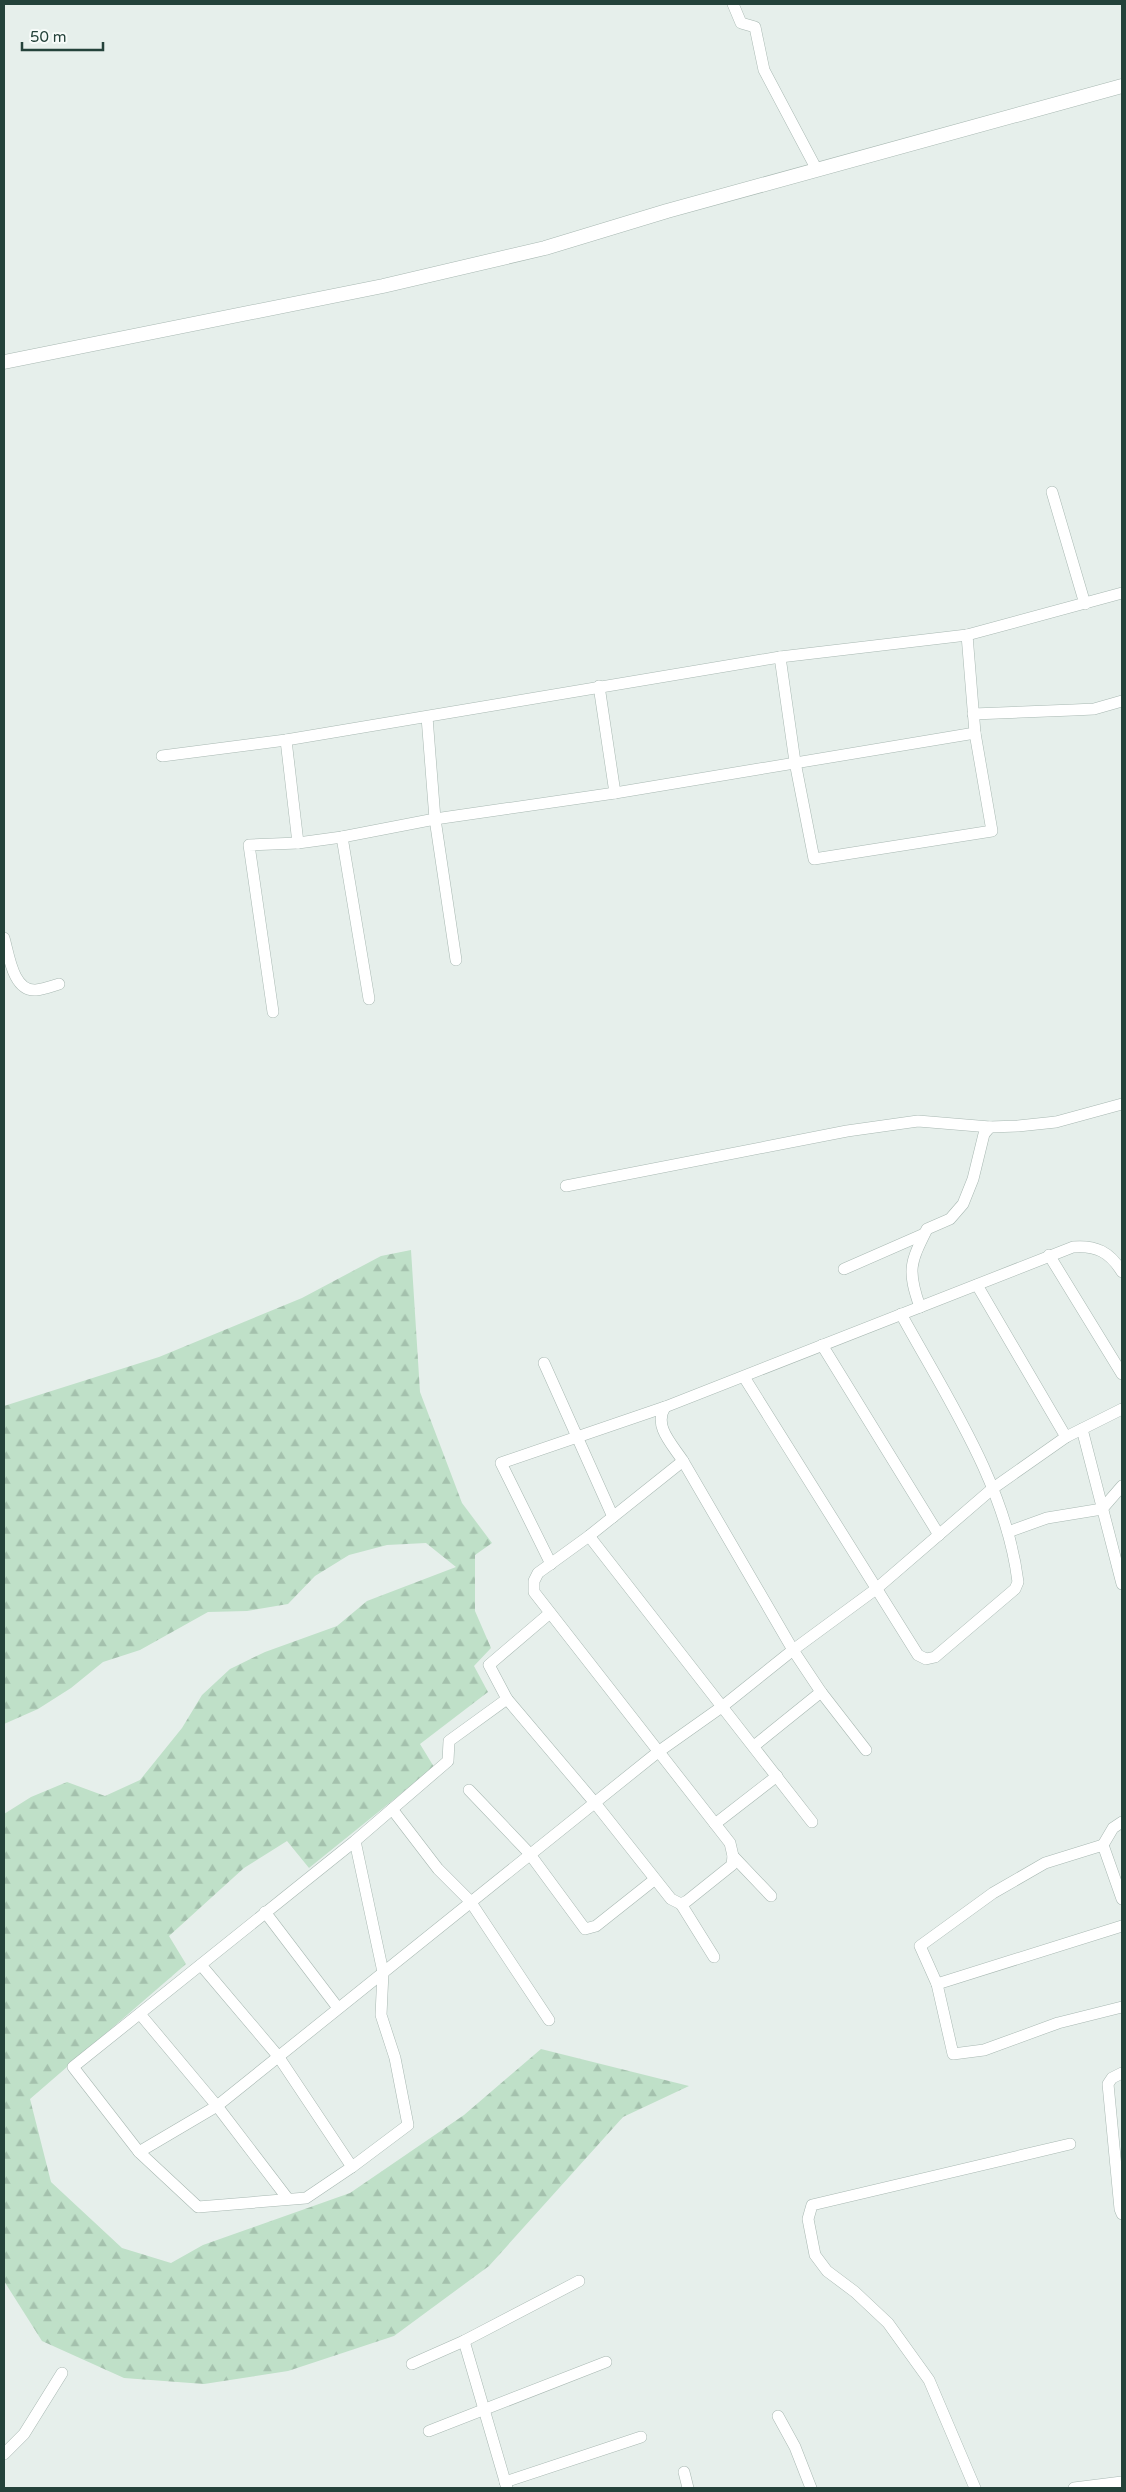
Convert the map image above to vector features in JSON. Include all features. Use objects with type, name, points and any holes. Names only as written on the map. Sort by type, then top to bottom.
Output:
[{"type":"street","points":[[733,4],[742,23],[755,27],[764,70],[817,170]]},
{"type":"street","points":[[4,362],[383,286],[545,248],[667,211],[1122,86]]},
{"type":"street","points":[[1052,492],[1085,604]]},
{"type":"street","points":[[162,756],[286,740],[780,657],[966,635],[1122,593]]},
{"type":"street","points":[[780,657],[795,762],[814,859],[992,831],[975,733],[966,635]]},
{"type":"street","points":[[599,686],[615,793]]},
{"type":"street","points":[[974,714],[1073,710],[1094,708],[1122,701]]},
{"type":"street","points":[[427,717],[435,819],[456,960]]},
{"type":"street","points":[[273,1012],[249,845],[298,843],[342,837],[435,819],[615,793],[975,733]]},
{"type":"street","points":[[286,740],[298,843]]},
{"type":"street","points":[[342,837],[369,999]]},
{"type":"street","points":[[4,938],[19,983],[25,989],[35,990],[59,984]]},
{"type":"street","points":[[566,1186],[847,1131],[918,1121],[990,1127],[1056,1122],[1122,1104]]},
{"type":"street","points":[[920,1307],[912,1284],[912,1260],[927,1229],[950,1220],[963,1204],[973,1179],[984,1134],[990,1127]]},
{"type":"street","points":[[844,1269],[924,1234]]},
{"type":"street","points":[[551,1564],[501,1463],[665,1406],[1073,1247],[1086,1246],[1100,1249],[1110,1256],[1122,1272]]},
{"type":"street","points":[[1049,1255],[1122,1374]]},
{"type":"street","points":[[978,1285],[1066,1437]]},
{"type":"street","points":[[744,1376],[918,1655],[926,1659],[935,1657],[1015,1589],[1018,1582],[1017,1571],[1008,1532],[980,1459],[901,1314]]},
{"type":"street","points":[[822,1345],[939,1535]]},
{"type":"street","points":[[544,1363],[613,1517]]},
{"type":"street","points":[[665,1406],[660,1422],[665,1435],[683,1461],[793,1650],[821,1692],[866,1750]]},
{"type":"street","points":[[139,2152],[217,2106],[529,1853],[658,1752],[723,1706],[793,1650],[876,1589],[992,1489],[1066,1437],[1122,1409]]},
{"type":"street","points":[[1082,1429],[1122,1584]]},
{"type":"street","points":[[681,1904],[732,1865],[733,1856],[730,1843],[534,1592],[534,1581],[538,1573],[590,1536],[683,1461]]},
{"type":"street","points":[[1008,1532],[1047,1518],[1102,1508],[1122,1486]]},
{"type":"street","points":[[590,1536],[812,1822]]},
{"type":"street","points":[[550,1613],[490,1665],[507,1699],[595,1803],[654,1880],[671,1899],[681,1904],[714,1957]]},
{"type":"street","points":[[754,1746],[821,1692]]},
{"type":"street","points":[[355,1841],[382,1972],[381,2015],[395,2058],[408,2125],[352,2167],[306,2198],[198,2207],[139,2152],[74,2067],[355,1841],[448,1761],[449,1741],[507,1699]]},
{"type":"street","points":[[715,1824],[777,1776]]},
{"type":"street","points":[[469,1790],[529,1853],[585,1929],[596,1926],[654,1880]]},
{"type":"street","points":[[392,1809],[438,1870],[470,1901],[549,2020]]},
{"type":"street","points":[[1122,1822],[1113,1828],[1103,1845],[1045,1863],[993,1892],[920,1946],[937,1984],[953,2054],[984,2050],[1058,2023],[1122,2007]]},
{"type":"street","points":[[1103,1845],[1122,1899]]},
{"type":"street","points":[[733,1856],[771,1896]]},
{"type":"street","points":[[265,1912],[338,2008]]},
{"type":"street","points":[[937,1984],[1122,1926]]},
{"type":"street","points":[[201,1965],[278,2056],[352,2167]]},
{"type":"street","points":[[140,2014],[217,2106],[288,2200]]},
{"type":"street","points":[[1122,2074],[1112,2078],[1108,2084],[1119,2142],[1120,2209],[1122,2214]]},
{"type":"street","points":[[975,2488],[929,2380],[888,2323],[855,2292],[826,2271],[815,2255],[808,2220],[812,2206],[1070,2144]]},
{"type":"street","points":[[412,2364],[464,2341],[579,2281]]},
{"type":"street","points":[[464,2341],[506,2485],[641,2436]]},
{"type":"street","points":[[429,2431],[485,2411],[606,2362]]},
{"type":"street","points":[[4,2454],[24,2434],[62,2373]]},
{"type":"street","points":[[778,2416],[795,2448],[811,2488]]},
{"type":"street","points":[[684,2472],[688,2488]]},
{"type":"street","points":[[1074,2488],[1103,2486],[1122,2482]]},
{"type":"green space","points":[[411,1250],[420,1392],[462,1503],[492,1543],[475,1555],[475,1611],[491,1648],[474,1666],[488,1692],[420,1744],[434,1767],[309,1868],[287,1841],[244,1868],[169,1936],[186,1964],[30,2099],[51,2182],[122,2248],[171,2263],[203,2245],[350,2193],[464,2115],[541,2049],[689,2086],[623,2117],[489,2266],[394,2336],[288,2371],[204,2384],[124,2378],[42,2341],[4,2281],[4,1814],[31,1797],[67,1782],[105,1796],[140,1780],[182,1728],[202,1695],[230,1669],[265,1652],[337,1626],[367,1601],[456,1567],[426,1543],[387,1545],[349,1555],[315,1576],[288,1604],[247,1611],[208,1612],[140,1650],[103,1662],[71,1688],[38,1709],[4,1724],[4,1406],[159,1357],[302,1298],[381,1256]]}]
